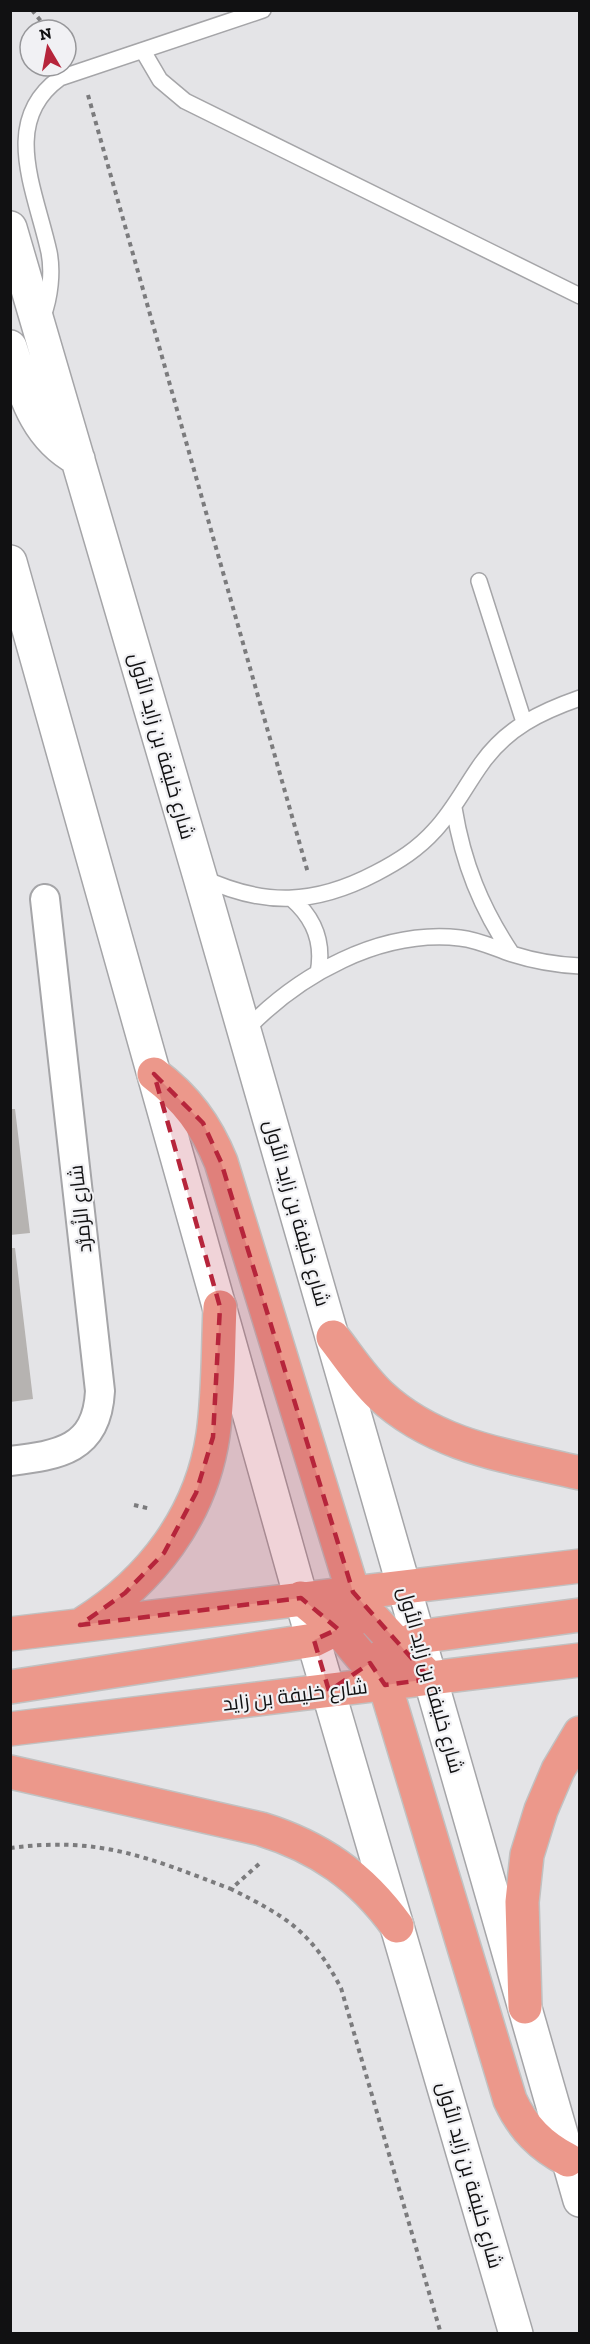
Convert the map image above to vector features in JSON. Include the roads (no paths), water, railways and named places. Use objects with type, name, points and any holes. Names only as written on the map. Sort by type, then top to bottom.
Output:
[{"type":"highway","points":[[154,1074],[189,1105],[203,1123],[221,1162],[360,1602],[408,1642]]},
{"type":"highway","points":[[80,1625],[118,1599],[145,1574],[179,1531],[196,1493],[213,1437],[220,1306]]},
{"type":"highway","points":[[333,1337],[378,1393],[423,1427],[469,1447],[579,1473]]},
{"type":"highway","points":[[10,1634],[301,1598],[360,1602],[404,1586],[579,1566]]},
{"type":"highway","points":[[10,1687],[326,1635],[360,1602]]},
{"type":"highway","points":[[377,1674],[408,1642],[579,1614]]},
{"type":"highway","points":[[326,1635],[377,1674],[510,2100],[518,2116],[539,2142],[568,2160]]},
{"type":"highway","name":"شارع خليفة بن زايد","points":[[10,1729],[329,1691],[377,1674],[430,1679],[579,1660]]},
{"type":"highway","points":[[525,2007],[522,1902],[527,1855],[541,1810],[558,1770],[579,1733]]},
{"type":"highway","points":[[10,1772],[250,1826],[288,1837],[338,1864],[380,1902],[397,1926]]},
{"type":"main road","name":"شارع خليفة بن زايد الأول","points":[[10,228],[201,877],[404,1586],[408,1642],[430,1679],[579,2200]]},
{"type":"main road","points":[[10,347],[34,416],[53,442],[78,459]]},
{"type":"main road","name":"شارع خليفة بن زايد الأول","points":[[12,575],[301,1598],[326,1635],[329,1691],[516,2334]]},
{"type":"street","name":"شارع الزُمرُّد","points":[[10,1461],[61,1453],[74,1446],[94,1423],[99,1408],[100,1392],[45,898]]},
{"type":"lane","points":[[39,326],[50,289],[49,254],[21,155],[20,124],[30,103],[46,86],[82,71],[263,10]]},
{"type":"lane","points":[[143,51],[160,80],[185,101],[579,296]]},
{"type":"lane","points":[[479,581],[524,722]]},
{"type":"lane","points":[[201,877],[245,894],[292,899],[315,896],[363,880],[416,850],[454,808],[493,748],[524,722],[541,712],[579,698]]},
{"type":"lane","points":[[454,808],[467,870],[494,928],[512,954]]},
{"type":"lane","points":[[292,899],[311,919],[317,932],[320,960],[318,973]]},
{"type":"lane","points":[[245,1031],[279,999],[318,973],[380,947],[406,940],[460,938],[486,943],[512,954],[539,961],[579,966]]}]
